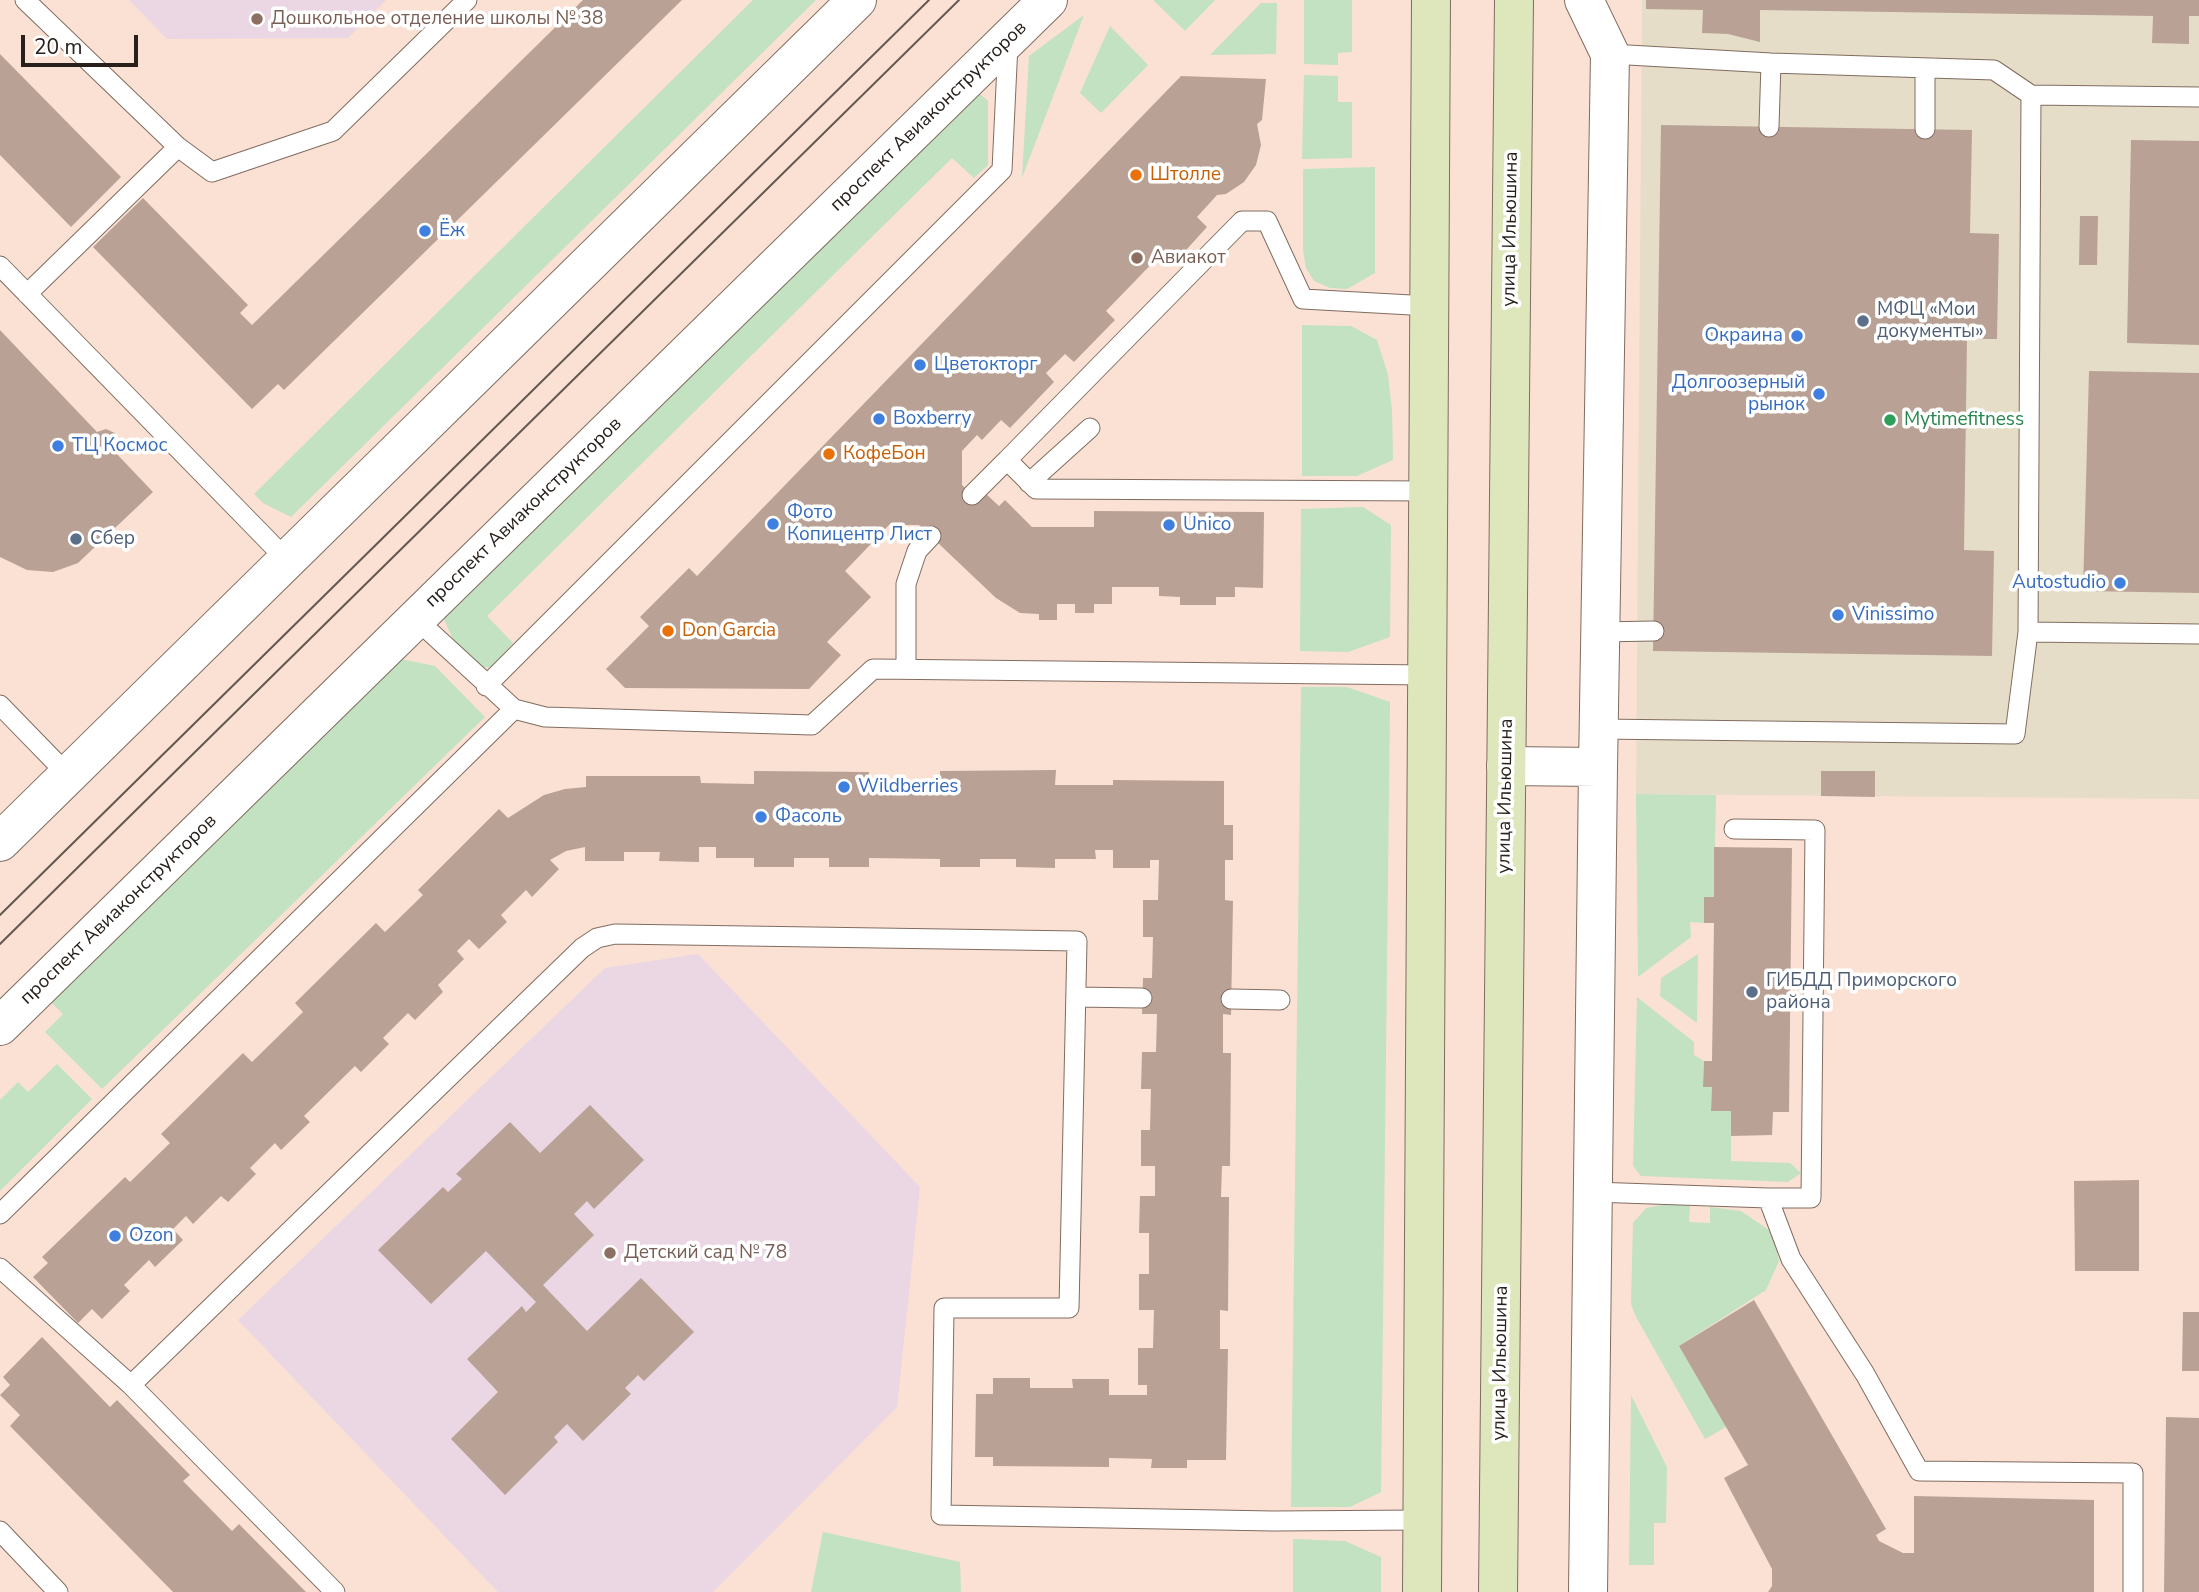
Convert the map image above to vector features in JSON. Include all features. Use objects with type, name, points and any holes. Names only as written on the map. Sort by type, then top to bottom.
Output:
[{"type":"main road","points":[[1422,1592],[1431,0]]},
{"type":"main road","name":"улица Ильюшина","points":[[1498,1592],[1514,0]]},
{"type":"street","points":[[0,842],[857,0]]},
{"type":"street","name":"проспект Авиаконструкторов","points":[[0,1026],[1048,0]]},
{"type":"street","points":[[1584,0],[1610,54],[1598,729],[1588,1592]]},
{"type":"street","points":[[1506,766],[1598,767]]},
{"type":"lane","points":[[25,0],[178,147],[212,172],[333,131],[467,0]]},
{"type":"lane","points":[[485,686],[1002,170],[1009,39]]},
{"type":"lane","points":[[1610,54],[1771,63],[1994,70],[2031,95],[2199,97]]},
{"type":"lane","points":[[1769,127],[1771,63]]},
{"type":"lane","points":[[1925,129],[1926,68]]},
{"type":"lane","points":[[1598,729],[2015,734],[2028,632],[2031,95]]},
{"type":"lane","points":[[27,294],[178,147]]},
{"type":"lane","points":[[972,495],[1242,221],[1267,221],[1303,299],[1429,306]]},
{"type":"lane","points":[[0,266],[287,560]]},
{"type":"lane","points":[[1029,483],[1090,428]]},
{"type":"lane","points":[[1007,460],[1036,489],[1428,491]]},
{"type":"lane","points":[[906,669],[906,584],[917,551],[931,536]]},
{"type":"lane","points":[[416,619],[485,686],[513,709],[545,717],[811,725],[873,669],[1427,674]]},
{"type":"lane","points":[[1600,632],[1654,631]]},
{"type":"lane","points":[[2028,632],[2199,634]]},
{"type":"lane","points":[[0,705],[68,775]]},
{"type":"lane","points":[[0,1214],[513,709]]},
{"type":"lane","points":[[1593,1192],[1811,1198],[1815,830],[1734,829]]},
{"type":"lane","points":[[131,1385],[582,948],[597,938],[615,934],[1077,941],[1069,1308],[944,1308],[941,1515],[1273,1521],[1423,1520]]},
{"type":"lane","points":[[1076,997],[1142,998]]},
{"type":"lane","points":[[1231,999],[1280,1000]]},
{"type":"lane","points":[[1768,1198],[1791,1259],[1865,1374],[1919,1471],[2133,1473],[2133,1592]]},
{"type":"lane","points":[[0,1268],[131,1385],[335,1592]]},
{"type":"lane","points":[[0,1531],[58,1592]]},
{"type":"shaded area","name":"Дошкольное отделение школы № 38","points":[[129,0],[386,0],[348,38],[167,39]]},
{"type":"shaded area","points":[[1642,0],[2199,0],[2199,799],[1636,794]]},
{"type":"shaded area","name":"Детский сад № 78","points":[[698,954],[920,1187],[897,1407],[713,1592],[498,1592],[238,1320],[605,968]]},
{"type":"green space","points":[[753,0],[816,0],[291,517],[263,503],[254,494]]},
{"type":"green space","points":[[1153,0],[1215,0],[1185,31]]},
{"type":"green space","points":[[1304,0],[1352,0],[1352,52],[1338,53],[1338,65],[1304,64]]},
{"type":"green space","points":[[1261,3],[1277,3],[1276,54],[1210,55]]},
{"type":"green space","points":[[1084,15],[1022,178],[1029,56]]},
{"type":"green space","points":[[1110,26],[1148,65],[1101,113],[1080,93]]},
{"type":"green space","points":[[1304,75],[1338,76],[1338,102],[1352,102],[1352,158],[1302,159]]},
{"type":"green space","points":[[980,94],[988,101],[988,165],[974,178],[952,158],[487,616],[513,643],[492,667],[480,668],[457,648],[443,617],[964,106]]},
{"type":"green space","points":[[1375,167],[1375,273],[1347,289],[1330,288],[1314,281],[1306,268],[1303,250],[1303,169]]},
{"type":"green space","points":[[1302,325],[1351,326],[1377,340],[1388,375],[1393,460],[1357,476],[1302,476]]},
{"type":"green space","points":[[1363,507],[1391,525],[1390,637],[1348,652],[1300,651],[1301,509]]},
{"type":"green space","points":[[401,659],[435,666],[485,717],[102,1089],[45,1032],[63,1014],[50,1001]]},
{"type":"green space","points":[[1301,687],[1347,687],[1390,702],[1381,1492],[1350,1507],[1291,1507]]},
{"type":"green space","points":[[1636,794],[1716,795],[1714,897],[1704,897],[1704,923],[1690,922],[1691,937],[1638,977]]},
{"type":"green space","points":[[1698,954],[1697,1023],[1660,996],[1661,978]]},
{"type":"green space","points":[[1637,997],[1694,1042],[1694,1055],[1704,1061],[1703,1086],[1712,1087],[1711,1111],[1731,1111],[1731,1161],[1790,1163],[1801,1173],[1788,1182],[1641,1176],[1633,1166]]},
{"type":"green space","points":[[57,1064],[92,1099],[0,1191],[0,1100],[18,1082],[28,1092]]},
{"type":"green space","points":[[1690,1205],[1689,1222],[1710,1223],[1710,1207],[1741,1211],[1769,1230],[1779,1261],[1766,1290],[1679,1346],[1726,1427],[1705,1439],[1631,1304],[1633,1223],[1646,1208]]},
{"type":"green space","points":[[1631,1395],[1667,1467],[1666,1523],[1654,1523],[1654,1565],[1629,1565]]},
{"type":"green space","points":[[823,1532],[960,1562],[961,1592],[811,1592]]},
{"type":"green space","points":[[1293,1539],[1345,1541],[1381,1557],[1381,1592],[1293,1592]]},
{"type":"building","points":[[583,0],[682,0],[284,390],[278,384],[252,409],[93,247],[143,198],[248,305],[240,313],[252,325]]},
{"type":"building","points":[[1646,0],[2199,0],[2199,16],[2189,16],[2189,44],[2152,43],[2153,16],[1760,10],[1760,42],[1728,34],[1702,33],[1703,10],[1646,9]]},
{"type":"building","points":[[0,54],[121,177],[71,227],[0,155]]},
{"type":"building","points":[[1181,76],[1266,79],[1262,120],[1257,124],[1261,145],[1256,165],[1244,182],[1226,194],[1217,195],[1197,217],[1207,227],[1177,260],[1166,249],[1106,311],[1115,320],[1074,362],[1065,354],[1046,373],[1054,382],[1010,428],[1001,420],[982,440],[977,435],[962,451],[962,485],[979,502],[986,494],[999,506],[1005,500],[1032,527],[1094,527],[1094,511],[1264,512],[1263,588],[1235,587],[1235,597],[1216,597],[1216,605],[1180,605],[1180,597],[1159,596],[1159,587],[1112,587],[1112,604],[1094,604],[1094,613],[1075,613],[1075,604],[1057,604],[1057,620],[1039,620],[1039,614],[1020,613],[996,598],[919,525],[889,525],[845,571],[871,597],[827,642],[841,655],[809,689],[625,688],[606,669],[649,626],[640,617],[689,568],[697,576]]},
{"type":"building","points":[[1661,125],[1972,130],[1970,233],[1999,234],[1997,339],[1967,339],[1964,550],[1994,551],[1992,656],[1653,651]]},
{"type":"building","points":[[2131,140],[2199,141],[2199,345],[2127,343]]},
{"type":"building","points":[[2080,216],[2098,216],[2097,265],[2079,265]]},
{"type":"building","name":"ТЦ Космос","points":[[0,330],[97,432],[106,429],[115,433],[118,442],[114,451],[153,492],[78,563],[53,572],[27,570],[0,557]]},
{"type":"building","points":[[2089,371],[2199,373],[2199,593],[2083,591]]},
{"type":"building","points":[[1056,770],[1055,785],[1113,785],[1113,780],[1224,781],[1224,825],[1233,825],[1233,860],[1225,860],[1225,900],[1233,901],[1231,1015],[1223,1014],[1223,1053],[1231,1053],[1230,1166],[1222,1166],[1221,1197],[1229,1197],[1228,1311],[1220,1310],[1220,1349],[1228,1349],[1226,1460],[1187,1460],[1187,1468],[1151,1468],[1152,1459],[1109,1458],[1109,1467],[993,1466],[993,1457],[975,1457],[976,1394],[993,1394],[993,1378],[1030,1378],[1030,1388],[1073,1388],[1072,1379],[1109,1379],[1109,1395],[1147,1395],[1147,1385],[1138,1385],[1138,1348],[1153,1348],[1154,1310],[1139,1310],[1139,1274],[1149,1274],[1149,1233],[1139,1233],[1140,1196],[1155,1196],[1155,1166],[1141,1166],[1141,1130],[1150,1130],[1151,1089],[1141,1089],[1142,1052],[1156,1052],[1157,1014],[1142,1014],[1143,978],[1152,978],[1153,937],[1143,937],[1143,900],[1158,900],[1159,860],[1150,860],[1150,868],[1113,868],[1113,850],[1095,850],[1096,859],[1055,859],[1055,868],[1016,867],[1016,859],[980,859],[980,867],[940,867],[940,859],[869,858],[869,867],[829,867],[829,858],[794,858],[794,867],[754,867],[754,858],[716,858],[716,847],[699,847],[699,862],[659,861],[660,852],[624,852],[624,861],[585,861],[585,847],[566,851],[550,860],[559,869],[532,897],[526,890],[501,915],[507,922],[479,949],[469,939],[457,951],[464,959],[438,985],[443,992],[415,1020],[408,1013],[383,1038],[389,1044],[361,1072],[355,1066],[304,1116],[310,1122],[281,1150],[275,1143],[250,1168],[256,1174],[228,1202],[221,1196],[193,1224],[186,1216],[173,1229],[183,1240],[155,1267],[149,1260],[124,1285],[130,1291],[102,1319],[92,1309],[78,1323],[33,1277],[48,1263],[42,1257],[125,1177],[130,1182],[170,1143],[161,1134],[243,1053],[252,1062],[303,1012],[295,1003],[376,923],[385,932],[423,895],[418,890],[499,809],[508,818],[544,795],[586,787],[586,776],[700,776],[701,783],[754,784],[754,771],[869,772],[869,784],[940,784],[940,771]]},
{"type":"building","points":[[1821,771],[1875,771],[1875,797],[1821,796]]},
{"type":"building","name":"ГИБДД Приморского района","points":[[1714,847],[1792,848],[1789,1112],[1773,1112],[1772,1135],[1731,1136],[1731,1111],[1711,1111],[1712,1087],[1703,1087],[1704,1061],[1712,1061],[1714,923],[1704,923],[1704,897],[1714,897]]},
{"type":"building","points":[[590,1105],[644,1160],[594,1209],[587,1201],[574,1214],[594,1235],[543,1285],[587,1331],[641,1278],[694,1332],[644,1381],[638,1375],[625,1388],[631,1394],[583,1441],[567,1424],[554,1437],[558,1442],[505,1495],[451,1439],[498,1392],[467,1359],[522,1306],[526,1312],[536,1302],[486,1251],[431,1304],[378,1250],[443,1187],[448,1192],[462,1179],[456,1174],[510,1122],[540,1153]]},
{"type":"building","points":[[2139,1180],[2139,1271],[2075,1271],[2074,1181]]},
{"type":"building","points":[[1754,1300],[1886,1529],[1876,1535],[1879,1541],[1903,1553],[1914,1553],[1914,1496],[2094,1500],[2094,1592],[1768,1592],[1772,1586],[1772,1569],[1724,1478],[1748,1465],[1679,1346]]},
{"type":"building","points":[[2183,1312],[2199,1312],[2199,1371],[2182,1371]]},
{"type":"building","points":[[42,1337],[110,1407],[117,1400],[190,1475],[183,1481],[232,1531],[239,1524],[306,1592],[173,1592],[10,1426],[20,1415],[0,1395],[10,1385],[3,1377]]},
{"type":"building","points":[[2166,1417],[2199,1418],[2199,1592],[2164,1592]]},
{"type":"tram line","points":[[0,915],[929,0]]},
{"type":"tram line","points":[[0,944],[959,0]]},
{"type":"place","name":"Дошкольное отделение школы № 38","points":[[257,19]]},
{"type":"place","name":"Штолле","points":[[1136,175]]},
{"type":"place","name":"Ёж","points":[[425,231]]},
{"type":"place","name":"Авиакот","points":[[1137,258]]},
{"type":"place","name":"МФЦ «Мои документы»","points":[[1863,321]]},
{"type":"place","name":"Окраина","points":[[1797,336]]},
{"type":"place","name":"Цветокторг","points":[[920,365]]},
{"type":"place","name":"Долгоозерный рынок","points":[[1819,394]]},
{"type":"place","name":"Boxberry","points":[[879,419]]},
{"type":"place","name":"Mytimefitness","points":[[1890,420]]},
{"type":"place","name":"ТЦ Космос","points":[[58,446]]},
{"type":"place","name":"КофеБон","points":[[829,454]]},
{"type":"place","name":"Фото Копицентр Лист","points":[[773,524]]},
{"type":"place","name":"Unico","points":[[1169,525]]},
{"type":"place","name":"Сбер","points":[[76,539]]},
{"type":"place","name":"Autostudio","points":[[2120,583]]},
{"type":"place","name":"Vinissimo","points":[[1838,615]]},
{"type":"place","name":"Don Garcia","points":[[668,631]]},
{"type":"place","name":"Wildberries","points":[[844,787]]},
{"type":"place","name":"Фасоль","points":[[761,817]]},
{"type":"place","name":"ГИБДД Приморского района","points":[[1752,992]]},
{"type":"place","name":"Ozon","points":[[115,1236]]},
{"type":"place","name":"Детский сад № 78","points":[[610,1253]]}]
